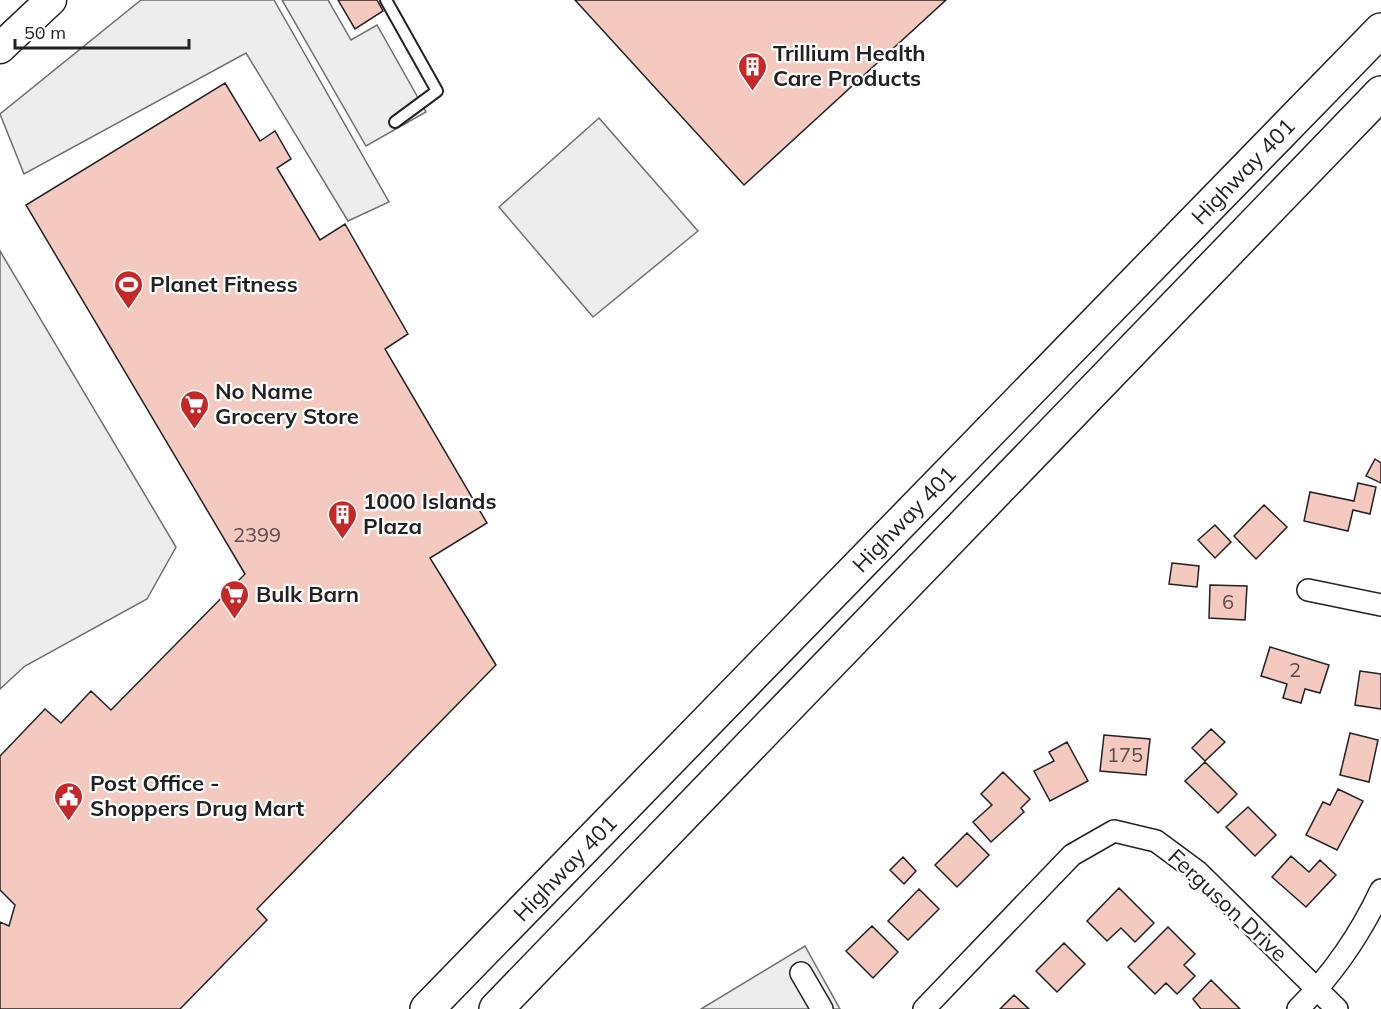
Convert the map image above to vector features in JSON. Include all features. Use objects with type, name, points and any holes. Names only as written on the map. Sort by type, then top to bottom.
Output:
[{"type":"highway","name":"Highway 401","points":[[428,1009],[1381,30]]},
{"type":"highway","name":"Highway 401","points":[[495,1009],[1381,93]]},
{"type":"highway","points":[[521,1009],[552,976],[573,930]]},
{"type":"main road","points":[[0,48],[51,0]]},
{"type":"street","points":[[1308,590],[1381,605]]},
{"type":"street","name":"Ferguson Drive","points":[[924,1009],[1072,855],[1114,831],[1156,841],[1198,872],[1337,1009]]},
{"type":"street","points":[[1298,1009],[1318,989],[1345,955],[1366,922],[1381,890]]},
{"type":"street","points":[[801,973],[822,1009]]},
{"type":"lane","points":[[386,0],[437,91],[395,122]]},
{"type":"shaded area","points":[[141,0],[274,0],[389,202],[348,221],[246,53],[24,174],[0,114]]},
{"type":"shaded area","points":[[282,0],[328,0],[351,40],[377,25],[426,112],[366,146]]},
{"type":"shaded area","points":[[599,118],[698,231],[593,317],[499,207]]},
{"type":"shaded area","points":[[0,251],[176,547],[147,599],[25,666],[0,689]]},
{"type":"shaded area","points":[[805,946],[840,1009],[701,1009]]},
{"type":"building","points":[[338,0],[377,0],[383,11],[355,29]]},
{"type":"building","name":"Trillium Health Care Products","points":[[575,0],[946,0],[744,185]]},
{"type":"building","name":"1000 Islands Plaza","points":[[225,83],[260,141],[275,131],[291,159],[277,168],[320,240],[345,224],[408,334],[385,349],[487,523],[430,558],[496,665],[257,909],[267,920],[180,1009],[0,1009],[0,922],[9,926],[15,905],[0,890],[0,756],[45,709],[61,723],[91,691],[111,710],[245,574],[26,205]]},
{"type":"building","points":[[1375,459],[1381,463],[1381,483],[1366,476]]},
{"type":"building","points":[[1358,483],[1376,487],[1370,514],[1353,510],[1348,531],[1304,521],[1310,492],[1354,501]]},
{"type":"building","points":[[1264,505],[1287,527],[1256,559],[1234,536]]},
{"type":"building","points":[[1215,525],[1231,542],[1215,558],[1198,540]]},
{"type":"building","points":[[1172,563],[1199,566],[1197,587],[1169,584]]},
{"type":"building","points":[[1210,585],[1247,586],[1245,620],[1209,618]]},
{"type":"building","points":[[1270,647],[1329,665],[1320,693],[1305,689],[1301,703],[1283,698],[1287,684],[1261,676]]},
{"type":"building","points":[[1360,671],[1381,674],[1381,709],[1355,705]]},
{"type":"building","points":[[1211,729],[1225,742],[1205,761],[1192,748]]},
{"type":"building","points":[[1350,733],[1378,740],[1369,782],[1340,775]]},
{"type":"building","points":[[1104,735],[1150,739],[1146,775],[1100,771]]},
{"type":"building","points":[[1067,742],[1088,781],[1050,801],[1034,771],[1054,761],[1049,752]]},
{"type":"building","points":[[1205,762],[1237,794],[1218,813],[1185,781]]},
{"type":"building","points":[[1003,772],[1030,799],[1021,808],[1024,812],[991,842],[973,822],[992,805],[981,794]]},
{"type":"building","points":[[1338,789],[1363,801],[1337,850],[1306,835],[1323,802],[1330,805]]},
{"type":"building","points":[[1248,807],[1276,835],[1255,856],[1226,827]]},
{"type":"building","points":[[967,833],[989,855],[957,887],[935,865]]},
{"type":"building","points":[[1291,856],[1309,872],[1320,860],[1336,875],[1306,907],[1272,877]]},
{"type":"building","points":[[903,857],[916,871],[904,884],[890,870]]},
{"type":"building","points":[[1119,888],[1154,923],[1135,942],[1121,928],[1107,941],[1087,921]]},
{"type":"building","points":[[919,889],[939,909],[908,940],[888,921]]},
{"type":"building","points":[[872,926],[898,952],[873,978],[846,951]]},
{"type":"building","points":[[1168,927],[1195,954],[1184,965],[1195,976],[1177,994],[1166,983],[1155,994],[1128,967]]},
{"type":"building","points":[[1064,943],[1085,964],[1057,992],[1036,971]]},
{"type":"building","points":[[1211,980],[1240,1009],[1201,1009],[1193,999]]},
{"type":"building","points":[[1014,995],[1029,1009],[1000,1009]]},
{"type":"place","name":"Trillium Health Care Products","points":[[752,92]]},
{"type":"place","name":"Planet Fitness","points":[[129,310]]},
{"type":"place","name":"No Name Grocery Store","points":[[194,430]]},
{"type":"place","name":"1000 Islands Plaza","points":[[342,540]]},
{"type":"place","name":"Bulk Barn","points":[[235,620]]},
{"type":"place","name":"Post Office - Shoppers Drug Mart","points":[[69,822]]}]
